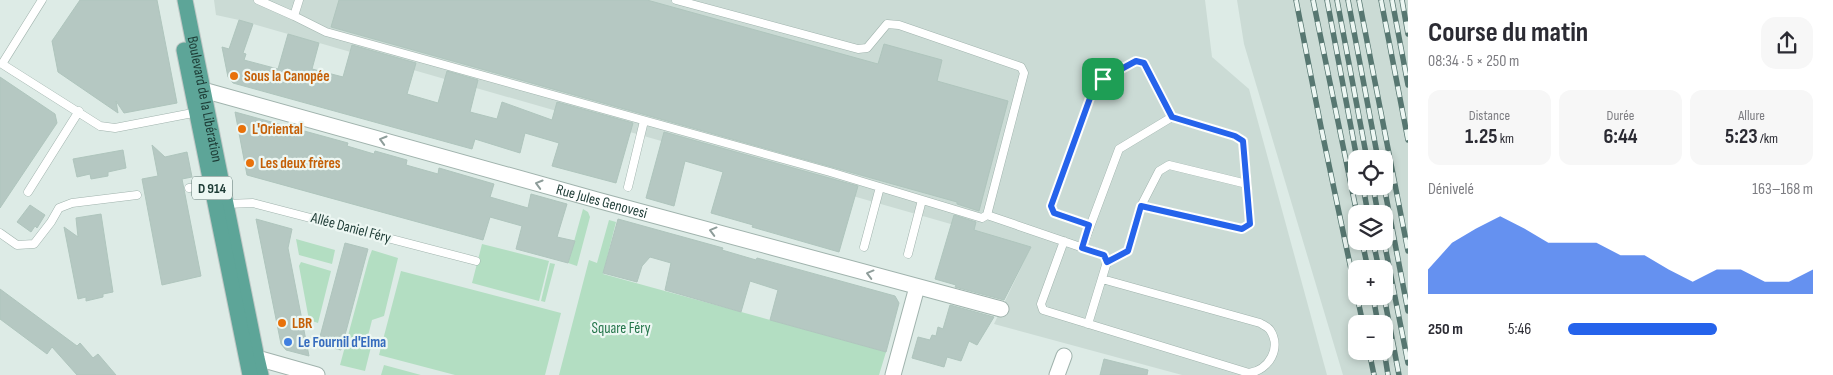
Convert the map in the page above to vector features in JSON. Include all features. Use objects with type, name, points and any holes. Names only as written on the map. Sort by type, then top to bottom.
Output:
[{"type":"main road","name":"Boulevard de la Libération","points":[[174,0],[202,111],[217,185],[250,375]]},
{"type":"main road","name":"Boulevard de la Libération","points":[[184,0],[203,90],[202,111]]},
{"type":"main road","points":[[193,0],[202,47],[198,66]]},
{"type":"main road","name":"Boulevard de la Libération","points":[[217,185],[226,204],[262,375]]},
{"type":"street","name":"Rue Jules Genovesi","points":[[203,90],[1001,309]]},
{"type":"street","points":[[893,375],[917,287]]},
{"type":"street","points":[[1057,375],[1064,356]]},
{"type":"street","points":[[257,358],[317,375]]},
{"type":"lane","points":[[42,0],[1,64],[79,111],[100,126],[115,128],[202,111]]},
{"type":"lane","points":[[258,0],[326,32],[880,187],[982,218],[987,215],[1024,73],[1020,67],[898,25],[887,24],[867,48],[858,49],[676,0]]},
{"type":"lane","points":[[294,16],[299,0]]},
{"type":"lane","points":[[1089,225],[1054,213],[1051,206],[1094,87],[1103,79],[1136,61],[1144,63],[1172,117],[1235,136],[1243,141],[1250,224],[1242,229],[1141,206]]},
{"type":"lane","points":[[28,192],[79,111]]},
{"type":"lane","points":[[1082,248],[1119,149],[1172,117]]},
{"type":"lane","points":[[628,187],[644,121]]},
{"type":"lane","points":[[1107,262],[1128,251],[1141,206],[1159,171],[1169,165],[1247,184]]},
{"type":"lane","points":[[189,188],[217,185]]},
{"type":"lane","points":[[864,246],[880,187]]},
{"type":"lane","points":[[0,233],[17,245],[34,244],[59,208],[72,203],[138,194]]},
{"type":"lane","points":[[908,254],[922,200]]},
{"type":"lane","name":"Allée Daniel Féry","points":[[226,204],[253,203],[476,261]]},
{"type":"lane","points":[[987,215],[1104,255],[1107,262],[1088,324]]},
{"type":"lane","points":[[1064,241],[1041,304],[1043,310],[1249,373],[1258,372],[1273,357],[1276,347],[1270,329],[1260,323],[1102,279]]},
{"type":"shaded area","points":[[214,0],[1205,0],[1212,57],[1249,89],[1327,375],[1182,375],[994,324],[1031,247],[216,15]]},
{"type":"shaded area","points":[[1237,0],[1408,0],[1408,375],[1343,375],[1244,44]]},
{"type":"green space","points":[[583,209],[588,212],[590,217],[577,266],[568,263]]},
{"type":"green space","name":"Square Féry","points":[[609,220],[616,222],[603,274],[886,352],[879,375],[559,375],[589,260],[597,263]]},
{"type":"green space","points":[[296,239],[335,250],[332,264],[299,255]]},
{"type":"green space","points":[[482,244],[549,261],[539,301],[472,283]]},
{"type":"green space","points":[[372,250],[398,258],[384,316],[372,320],[367,340],[372,343],[365,371],[340,365]]},
{"type":"green space","points":[[301,262],[331,271],[318,323],[309,320],[299,266]]},
{"type":"green space","points":[[550,263],[555,264],[545,302],[541,301]]},
{"type":"green space","points":[[401,271],[561,313],[545,375],[455,375],[379,355]]},
{"type":"green space","points":[[384,365],[421,375],[381,375]]},
{"type":"building","points":[[80,0],[157,0],[177,103],[124,113],[116,101],[118,113],[58,72],[52,41]]},
{"type":"building","points":[[339,0],[647,0],[878,64],[884,44],[942,60],[937,81],[1008,101],[979,211],[957,204],[957,202],[331,27]]},
{"type":"building","points":[[239,20],[253,24],[243,53],[246,54],[244,60],[278,69],[288,34],[319,43],[312,69],[343,77],[352,45],[416,63],[407,94],[438,103],[447,71],[478,80],[470,112],[497,119],[502,102],[552,120],[557,102],[633,123],[616,183],[552,166],[559,143],[525,133],[520,153],[475,139],[472,149],[233,83],[228,77],[222,47],[229,49]]},
{"type":"building","points":[[0,77],[55,114],[57,123],[0,208]]},
{"type":"building","points":[[235,112],[348,143],[347,146],[374,154],[375,151],[407,160],[406,165],[438,174],[439,168],[494,184],[490,197],[528,208],[531,194],[567,204],[557,237],[575,241],[568,263],[516,249],[522,226],[490,217],[483,240],[247,175]]},
{"type":"building","points":[[664,132],[858,186],[839,252],[711,213],[723,172],[685,161],[674,206],[646,198]]},
{"type":"building","points":[[152,145],[165,157],[187,152],[192,177],[182,179],[201,276],[162,285],[142,179],[158,176]]},
{"type":"building","points":[[123,150],[126,168],[108,172],[108,176],[91,179],[90,174],[77,177],[73,159]]},
{"type":"building","points":[[30,205],[45,215],[37,228],[35,226],[31,232],[17,222]]},
{"type":"building","points":[[101,214],[113,292],[103,294],[103,297],[86,301],[86,297],[78,299],[64,227],[78,237],[76,218]]},
{"type":"building","points":[[954,215],[976,222],[974,230],[1031,247],[1004,300],[955,287],[956,285],[935,279]]},
{"type":"building","points":[[256,219],[292,229],[288,248],[309,356],[286,350],[281,344]]},
{"type":"building","points":[[618,219],[723,248],[722,250],[756,260],[757,258],[895,296],[899,303],[886,352],[770,320],[778,290],[750,281],[741,312],[665,290],[671,263],[650,257],[642,266],[637,282],[603,273]]},
{"type":"building","points":[[345,243],[368,249],[341,350],[318,344]]},
{"type":"building","points":[[0,289],[77,346],[80,343],[93,358],[98,354],[116,375],[77,375],[52,347],[47,354],[0,319]]},
{"type":"building","points":[[950,305],[994,317],[977,345],[969,341],[961,361],[947,357],[944,367],[912,358],[918,337],[930,340],[932,335],[936,336],[938,327],[943,329]]},
{"type":"building","points":[[1104,359],[1148,370],[1147,375],[1100,375]]},
{"type":"railway","points":[[1296,0],[1349,260]]},
{"type":"railway","points":[[1313,0],[1355,205]]},
{"type":"railway","points":[[1327,0],[1355,150]]},
{"type":"railway","points":[[1337,0],[1365,150]]},
{"type":"railway","points":[[1348,0],[1376,150]]},
{"type":"railway","points":[[1359,0],[1408,251]]},
{"type":"railway","points":[[1381,0],[1408,140]]},
{"type":"railway","points":[[1392,0],[1408,85]]},
{"type":"railway","points":[[1402,0],[1408,34]]},
{"type":"railway","points":[[1365,195],[1366,205]]},
{"type":"railway","points":[[1375,195],[1376,205]]},
{"type":"railway","points":[[1386,195],[1408,311]]},
{"type":"railway","points":[[1364,250],[1366,260]]},
{"type":"railway","points":[[1375,250],[1377,260]]},
{"type":"railway","points":[[1386,250],[1408,363]]},
{"type":"railway","points":[[1359,305],[1361,315]]},
{"type":"railway","points":[[1375,305],[1376,315]]},
{"type":"railway","points":[[1386,305],[1399,375]]},
{"type":"railway","points":[[1371,360],[1374,375]]},
{"type":"railway","points":[[1386,360],[1388,375]]},
{"type":"place","name":"Sous la Canopée","points":[[234,76]]},
{"type":"place","name":"L'Oriental","points":[[242,129]]},
{"type":"place","name":"Les deux frères","points":[[250,163]]},
{"type":"place","name":"LBR","points":[[282,323]]},
{"type":"place","name":"Le Fournil d'Elma","points":[[288,342]]},
{"type":"route","points":[[1136,61],[1144,63],[1172,117],[1235,136],[1243,141],[1250,224],[1242,229],[1141,206],[1128,251],[1107,262],[1104,255],[1082,248],[1089,225],[1054,213],[1051,206],[1094,87],[1103,79],[1136,61]]}]
